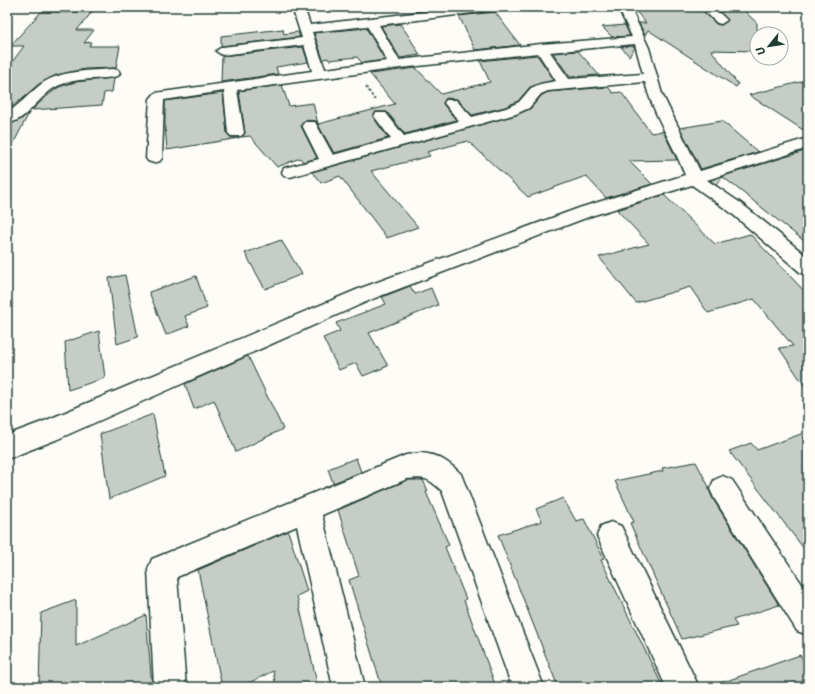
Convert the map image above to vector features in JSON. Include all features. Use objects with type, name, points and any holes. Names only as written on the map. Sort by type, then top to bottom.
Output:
[{"type":"street","points":[[298,7],[320,74]]},
{"type":"street","points":[[222,51],[371,22],[495,7]]},
{"type":"street","points":[[624,7],[640,40],[655,94],[670,128],[686,156],[695,179],[808,273]]},
{"type":"street","points":[[706,7],[721,20]]},
{"type":"street","points":[[371,22],[395,64]]},
{"type":"street","points":[[154,158],[158,97],[165,94],[446,57],[640,40]]},
{"type":"street","points":[[541,48],[565,84]]},
{"type":"street","points":[[7,120],[28,106],[46,87],[68,77],[113,73]]},
{"type":"street","points":[[290,172],[469,123],[524,105],[540,89],[565,84],[651,77]]},
{"type":"street","points":[[230,86],[236,133]]},
{"type":"street","points":[[451,102],[469,123]]},
{"type":"street","points":[[381,116],[401,142]]},
{"type":"street","points":[[310,125],[327,160],[331,161]]},
{"type":"street","points":[[7,447],[56,428],[368,293],[585,212],[808,143]]},
{"type":"street","points":[[695,179],[736,208],[808,268]]},
{"type":"street","points":[[170,687],[162,568],[406,467],[426,465],[436,468],[452,483],[528,687]]},
{"type":"street","points":[[808,609],[734,496],[808,620]]},
{"type":"street","points":[[307,508],[348,687]]},
{"type":"street","points":[[683,687],[620,541],[691,687]]},
{"type":"building","points":[[632,7],[699,7],[716,24],[721,25],[728,20],[715,7],[740,7],[757,23],[757,26],[749,26],[749,51],[711,50],[738,84],[736,87],[648,30],[645,35],[639,23],[646,23]]},
{"type":"building","points":[[41,12],[92,12],[77,30],[94,30],[84,43],[91,42],[89,46],[120,46],[116,68],[85,69],[56,75],[39,84],[7,111],[7,69],[24,46],[10,46]]},
{"type":"building","points":[[495,12],[520,45],[475,50],[459,16]]},
{"type":"building","points":[[400,24],[420,55],[400,58],[381,26]]},
{"type":"building","points":[[625,25],[630,36],[612,37],[602,27]]},
{"type":"building","points":[[366,28],[385,60],[362,63],[357,57],[329,60],[328,58],[323,59],[314,33]]},
{"type":"building","points":[[283,29],[284,34],[298,32],[300,37],[221,46],[221,36]]},
{"type":"building","points":[[634,46],[635,48],[629,56],[621,47]]},
{"type":"building","points":[[303,47],[308,62],[276,67],[278,74],[221,82],[222,56]]},
{"type":"building","points":[[578,51],[599,75],[570,77],[553,53]]},
{"type":"building","points":[[537,55],[554,80],[530,87],[518,101],[505,107],[472,115],[457,99],[446,98],[443,104],[456,120],[405,134],[387,112],[376,112],[373,117],[388,138],[334,153],[316,121],[305,120],[301,126],[317,158],[303,162],[300,158],[277,167],[250,136],[242,137],[245,133],[239,91],[282,85],[289,106],[313,103],[318,124],[395,104],[370,74],[416,68],[441,94],[490,82],[480,61]]},
{"type":"building","points":[[114,78],[112,92],[104,93],[102,105],[32,110],[59,87],[75,82]]},
{"type":"building","points":[[808,80],[808,133],[749,95]]},
{"type":"building","points":[[608,87],[613,93],[621,92],[651,133],[663,131],[677,160],[629,161],[652,184],[606,198],[586,176],[528,197],[468,141],[427,152],[430,156],[371,171],[418,227],[387,238],[340,176],[321,183],[312,172],[516,115],[530,109],[542,95],[548,92]]},
{"type":"building","points":[[223,93],[227,133],[231,138],[239,138],[167,150],[165,101]]},
{"type":"building","points":[[29,113],[7,156],[7,125],[20,120]]},
{"type":"building","points":[[722,121],[758,152],[701,169],[680,128]]},
{"type":"building","points":[[808,150],[808,244],[723,177],[716,185],[710,180]]},
{"type":"building","points":[[664,195],[715,244],[750,234],[808,295],[808,391],[779,348],[793,346],[754,299],[708,313],[690,287],[636,303],[599,257],[649,244],[617,210]]},
{"type":"building","points":[[281,240],[302,274],[265,289],[245,253]]},
{"type":"building","points":[[125,275],[138,337],[117,344],[109,278]]},
{"type":"building","points":[[196,276],[207,308],[185,316],[189,326],[166,335],[149,292]]},
{"type":"building","points":[[410,286],[415,294],[431,288],[438,305],[369,333],[388,366],[363,376],[356,363],[339,370],[323,338],[340,331],[336,323],[386,304],[382,297]]},
{"type":"building","points":[[99,331],[105,378],[68,390],[65,342]]},
{"type":"building","points":[[248,356],[283,429],[236,452],[214,400],[194,409],[185,384]]},
{"type":"building","points":[[153,414],[165,476],[109,499],[100,434]]},
{"type":"building","points":[[801,434],[808,443],[808,554],[729,451],[751,443],[757,450]]},
{"type":"building","points":[[356,458],[361,472],[333,483],[328,469]]},
{"type":"building","points":[[696,462],[709,487],[713,499],[779,605],[733,620],[737,626],[682,639],[630,523],[634,522],[615,481],[663,471],[662,468]]},
{"type":"building","points":[[407,480],[423,480],[428,491],[426,492],[449,545],[445,547],[466,599],[464,600],[496,687],[382,687],[349,580],[359,576],[338,510]]},
{"type":"building","points":[[563,498],[576,521],[584,519],[604,559],[601,560],[663,687],[558,687],[498,535],[542,521],[536,509]]},
{"type":"building","points":[[288,531],[307,591],[297,596],[318,687],[276,687],[273,671],[241,687],[222,687],[198,570]]},
{"type":"building","points":[[76,600],[76,646],[146,615],[152,687],[39,687],[41,613]]},
{"type":"building","points":[[800,655],[808,668],[808,687],[719,687],[718,684]]}]
